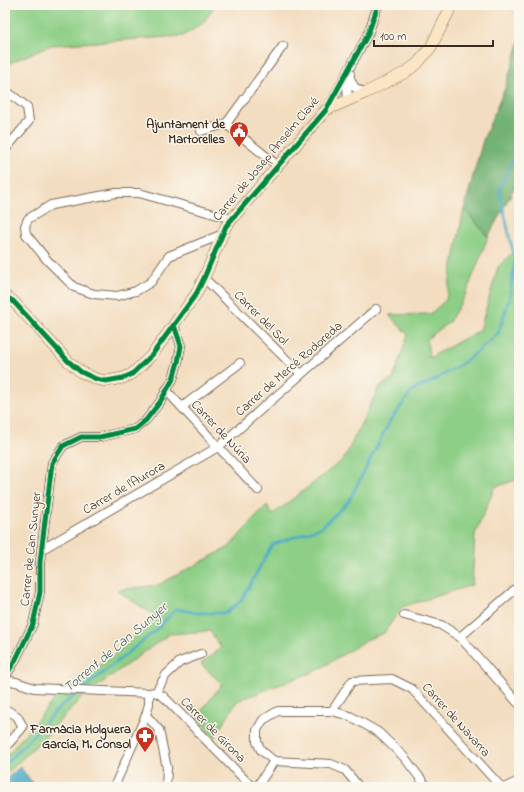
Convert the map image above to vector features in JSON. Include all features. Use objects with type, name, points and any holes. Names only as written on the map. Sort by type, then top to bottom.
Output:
[{"type":"street","name":"Carrer de Josep Anselm Clavé","points":[[5,296],[13,301],[68,362],[81,372],[96,379],[106,381],[123,378],[132,374],[152,355],[196,294],[226,226],[326,110],[353,64],[368,34],[378,5]]},
{"type":"street","points":[[326,110],[365,93],[406,72],[417,64],[431,47],[452,5]]},
{"type":"street","points":[[201,131],[226,124],[283,46]]},
{"type":"street","name":"Carrer de Josep Anselm Clavé","points":[[346,102],[347,82],[353,64]]},
{"type":"street","points":[[349,76],[354,87],[365,93]]},
{"type":"street","points":[[340,86],[340,95],[346,102]]},
{"type":"street","points":[[5,90],[27,106],[29,121],[5,150]]},
{"type":"street","points":[[226,124],[278,166]]},
{"type":"street","points":[[223,234],[169,256],[150,282],[136,291],[117,296],[94,294],[74,287],[47,260],[26,234],[25,226],[28,219],[51,205],[116,193],[139,193],[232,219]]},
{"type":"street","name":"Carrer del Sol","points":[[204,278],[301,374]]},
{"type":"street","name":"Carrer de Mercé Rodoreda","points":[[218,447],[376,309]]},
{"type":"street","name":"Carrer de Can Sunyer","points":[[5,677],[15,661],[33,624],[40,592],[41,550],[52,463],[63,446],[81,437],[100,438],[135,429],[146,420],[160,402],[173,379],[181,346],[174,325]]},
{"type":"street","points":[[182,407],[240,363]]},
{"type":"street","name":"Carrer de Núria","points":[[166,390],[258,490]]},
{"type":"street","name":"Carrer de l'Aurora","points":[[41,550],[218,447]]},
{"type":"street","points":[[460,637],[519,586]]},
{"type":"street","points":[[404,615],[441,625],[460,637],[519,704]]},
{"type":"street","points":[[114,787],[146,714],[152,693],[166,675],[180,662],[201,654]]},
{"type":"street","points":[[5,680],[34,688],[152,693]]},
{"type":"street","name":"Carrer de Navarra","points":[[332,712],[352,681],[392,680],[412,688],[501,787]]},
{"type":"street","name":"Carrer de Girona","points":[[152,693],[160,694],[164,697],[252,787]]},
{"type":"street","points":[[5,708],[17,716],[23,727],[5,748]]},
{"type":"street","points":[[359,787],[345,770],[331,764],[274,761],[261,750],[257,742],[257,730],[263,720],[278,711],[332,712],[350,716],[378,732],[404,756],[426,787]]},
{"type":"street","points":[[146,714],[159,730],[167,768],[165,786]]},
{"type":"street","points":[[257,787],[274,761]]},
{"type":"street","points":[[506,787],[519,781]]},
{"type":"green space","points":[[5,5],[215,5],[203,23],[183,36],[51,45],[5,65]]},
{"type":"green space","points":[[519,43],[519,179],[488,237],[464,209],[483,140],[505,88]]},
{"type":"green space","points":[[464,209],[488,237],[465,296],[449,322],[427,339],[429,358],[480,330],[498,267],[519,246],[519,479],[495,487],[475,534],[472,585],[402,607],[384,633],[368,639],[318,670],[237,701],[214,738],[197,717],[222,684],[201,664],[221,648],[210,631],[169,634],[81,698],[45,737],[5,775],[5,758],[57,696],[113,656],[156,617],[117,590],[158,585],[229,547],[267,505],[272,515],[344,459],[379,387],[393,379],[408,335],[389,315],[430,314],[446,300]]},
{"type":"water","points":[[20,767],[37,787],[5,787],[5,780]]},
{"type":"waterway","name":"Torrent de Can Sunyer","points":[[84,688],[155,631],[176,609],[198,613],[226,613],[241,601],[272,545],[322,527],[349,501],[390,421],[413,390],[435,380],[466,361],[498,334],[509,300],[515,261],[499,189],[513,161],[519,158]]},
{"type":"waterway","name":"Torrent de Can Sunyer","points":[[5,765],[59,708],[79,692]]},
{"type":"cycle path","points":[[5,296],[13,301],[68,361],[81,372],[96,379],[106,381],[123,378],[132,374],[152,355],[196,294],[226,226],[326,110],[368,34],[378,5]]},
{"type":"cycle path","points":[[5,677],[15,661],[33,624],[40,592],[40,562],[52,463],[63,446],[81,437],[100,437],[135,429],[146,420],[160,402],[173,379],[181,346],[174,325]]},
{"type":"place","name":"Ajuntament de Martorelles","points":[[239,148]]},
{"type":"place","name":"Farmàcia Holguera García, M. Consol","points":[[145,753]]}]
